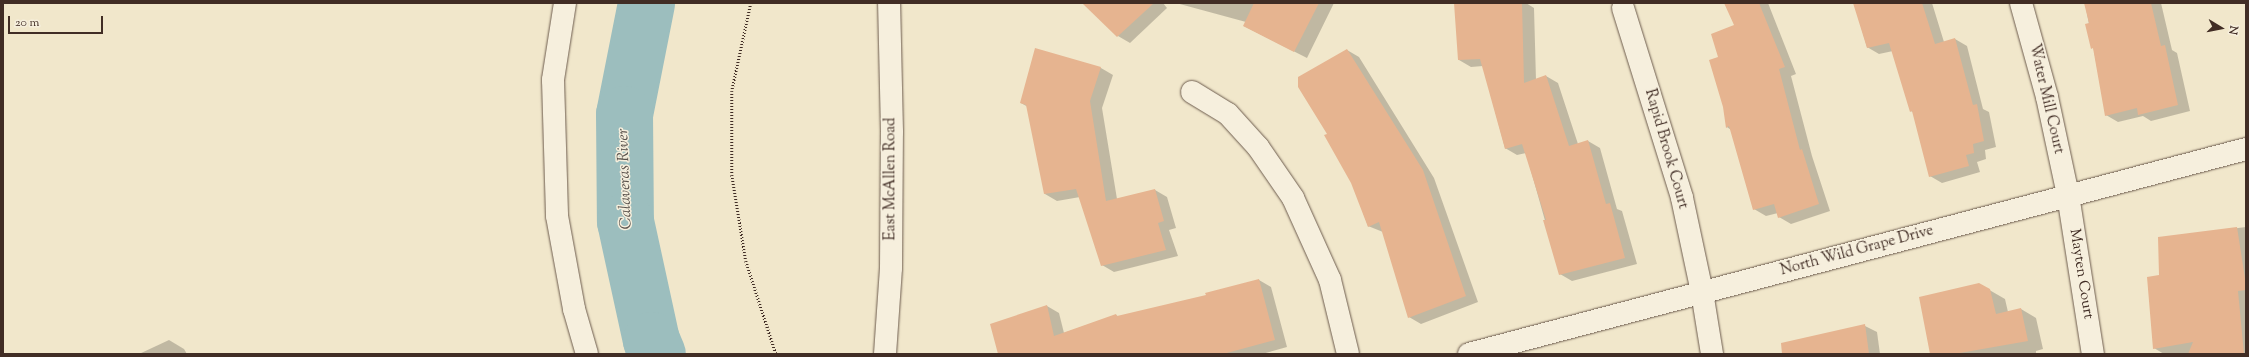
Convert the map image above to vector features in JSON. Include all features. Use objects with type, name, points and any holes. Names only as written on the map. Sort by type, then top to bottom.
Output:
[{"type":"street","points":[[565,3],[553,80],[557,216],[574,309],[587,354]]},
{"type":"street","name":"East McAllen Road","points":[[885,354],[891,268],[892,196],[889,3]]},
{"type":"street","name":"Water Mill Court","points":[[2021,3],[2047,97],[2068,195]]},
{"type":"street","name":"Rapid Brook Court","points":[[1623,8],[1682,198],[1702,292],[1712,354]]},
{"type":"street","points":[[1192,92],[1228,114],[1258,147],[1293,198],[1330,280],[1348,354]]},
{"type":"street","name":"North Wild Grape Drive","points":[[1469,354],[2246,149]]},
{"type":"street","name":"Mayten Court","points":[[2068,195],[2093,354]]},
{"type":"path","points":[[751,3],[732,91],[732,175],[746,261],[776,354]]},
{"type":"building","points":[[1082,3],[1154,3],[1117,37]]},
{"type":"building","points":[[1254,3],[1319,3],[1294,52],[1243,26]]},
{"type":"building","points":[[1454,3],[1522,3],[1524,83],[1546,75],[1569,146],[1588,140],[1606,204],[1610,203],[1625,258],[1559,275],[1543,220],[1546,220],[1522,144],[1505,149],[1480,59],[1458,60]]},
{"type":"building","points":[[1724,3],[1759,3],[1785,67],[1779,69],[1800,150],[1802,149],[1819,204],[1778,218],[1774,204],[1753,210],[1729,126],[1726,128],[1723,107],[1709,60],[1718,57],[1711,34],[1734,25]]},
{"type":"building","points":[[1853,3],[1922,3],[1935,44],[1955,38],[1973,105],[1977,104],[1984,141],[1973,144],[1974,153],[1966,155],[1969,166],[1929,177],[1912,111],[1910,112],[1889,43],[1867,48]]},
{"type":"building","points":[[2084,3],[2151,3],[2161,46],[2165,45],[2178,105],[2138,115],[2137,108],[2105,116],[2093,48],[2091,49],[2085,24],[2089,23]]},
{"type":"building","points":[[1035,48],[1101,67],[1090,101],[1106,201],[1155,189],[1164,221],[1158,223],[1166,250],[1101,266],[1076,189],[1044,194],[1026,105],[1020,103]]},
{"type":"building","points":[[1347,49],[1423,170],[1466,296],[1408,318],[1379,222],[1368,227],[1351,183],[1324,135],[1327,134],[1298,87],[1298,77]]},
{"type":"building","points":[[2237,227],[2246,285],[2246,290],[2238,291],[2244,354],[2188,354],[2193,342],[2153,349],[2147,277],[2159,275],[2158,237]]},
{"type":"building","points":[[1259,279],[1275,340],[1223,354],[998,354],[990,324],[1047,305],[1054,336],[1116,314],[1117,316],[1206,295],[1205,293]]},
{"type":"building","points":[[1979,283],[1990,289],[1996,314],[2021,308],[2028,341],[1954,354],[1930,354],[1919,297]]},
{"type":"building","points":[[1865,324],[1869,354],[1782,354],[1781,343]]},
{"type":"waterway","name":"Calaveras River","points":[[646,3],[624,114],[625,221],[651,340],[657,354]]}]
